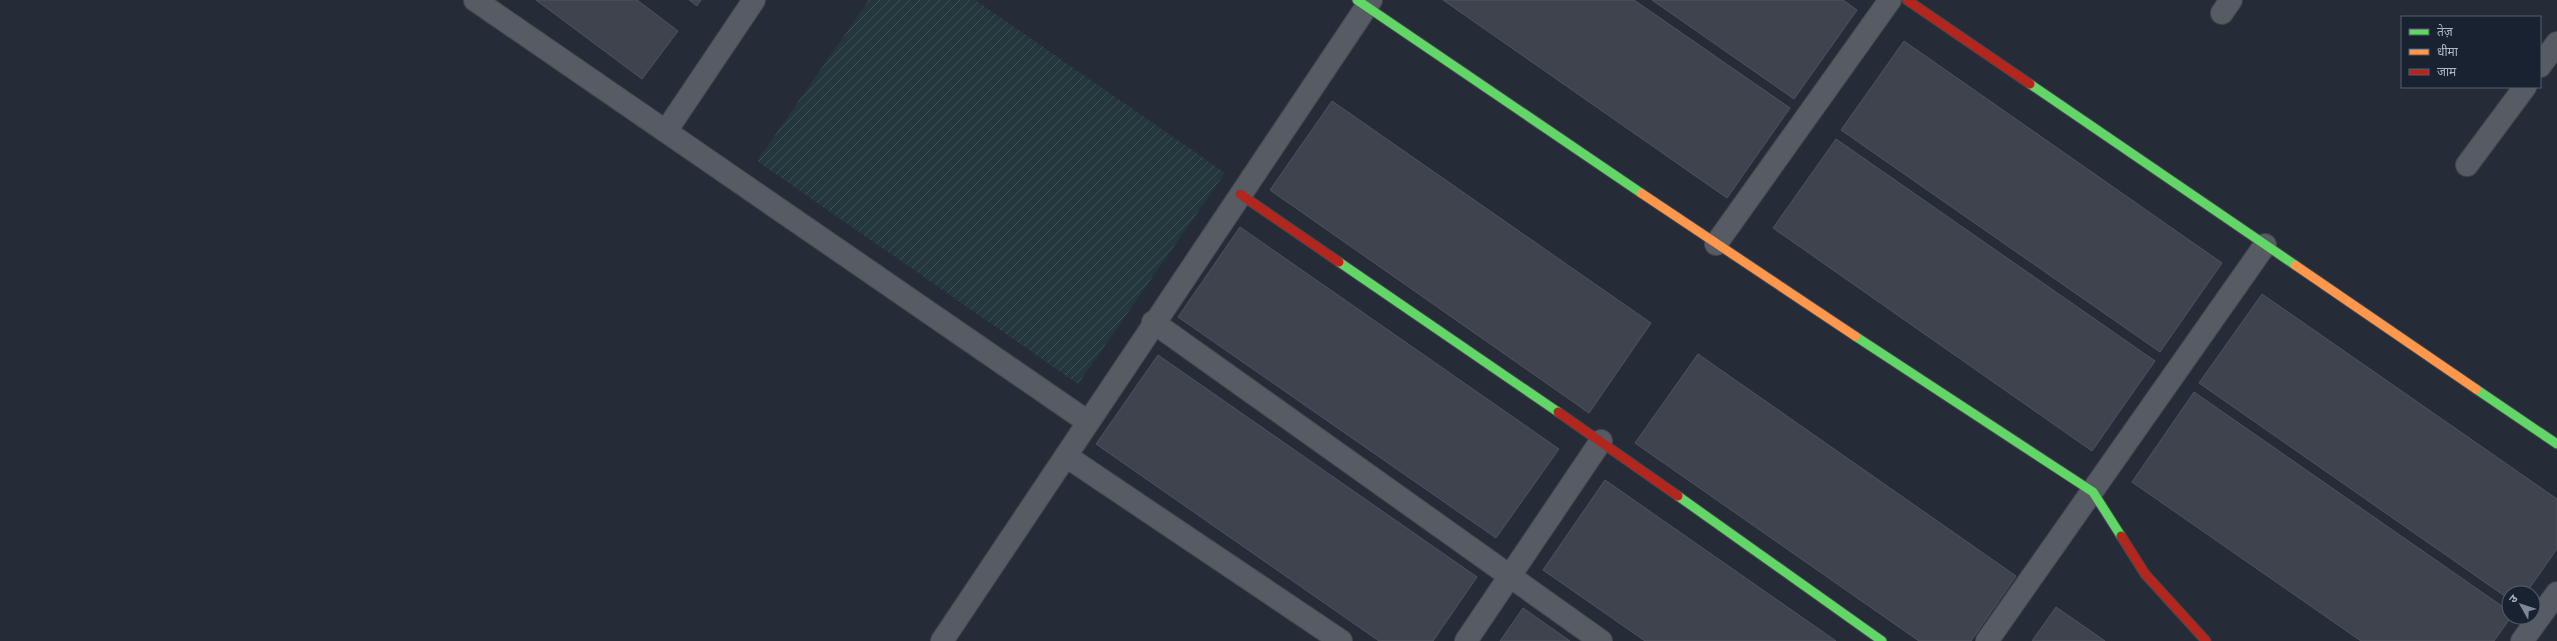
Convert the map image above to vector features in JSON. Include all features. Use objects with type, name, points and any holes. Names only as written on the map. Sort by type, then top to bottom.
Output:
[{"type":"street","points":[[475,0],[1088,422]]},
{"type":"street","points":[[666,131],[754,0]]},
{"type":"street","points":[[1716,244],[1890,0]]},
{"type":"street","points":[[1907,0],[2557,444]]},
{"type":"street","points":[[942,641],[1066,456],[1153,322],[1240,194],[1365,2],[1716,244],[2093,492],[2145,574],[2206,641]]},
{"type":"street","points":[[2541,65],[2557,43]]},
{"type":"street","points":[[2467,165],[2524,88]]},
{"type":"street","points":[[1240,194],[1601,441],[1882,641]]},
{"type":"street","points":[[1987,641],[2265,245]]},
{"type":"street","points":[[1153,322],[1601,641]]},
{"type":"street","points":[[1466,641],[1601,441]]},
{"type":"street","points":[[1066,456],[1341,641]]},
{"type":"street","points":[[2522,641],[2557,593]]},
{"type":"shaded area","points":[[869,0],[975,0],[1225,173],[1078,384],[757,161]]},
{"type":"building","points":[[536,0],[637,0],[678,31],[642,79]]},
{"type":"building","points":[[689,0],[701,0],[697,6]]},
{"type":"building","points":[[1443,0],[1634,0],[1790,108],[1727,198]]},
{"type":"building","points":[[1652,0],[1843,0],[1857,10],[1794,99]]},
{"type":"building","points":[[1904,41],[2222,263],[2160,352],[1841,130]]},
{"type":"building","points":[[1332,101],[1651,323],[1589,413],[1270,190]]},
{"type":"building","points":[[1836,139],[2155,361],[2092,451],[1773,228]]},
{"type":"building","points":[[1240,227],[1559,449],[1496,538],[1178,317]]},
{"type":"building","points":[[2262,294],[2557,499],[2557,549],[2532,585],[2501,585],[2501,593],[2199,383]]},
{"type":"building","points":[[1698,354],[2016,576],[1971,641],[1919,641],[1635,443]]},
{"type":"building","points":[[1158,355],[1477,577],[1433,641],[1379,641],[1096,444]]},
{"type":"building","points":[[2194,392],[2501,605],[2501,625],[2505,625],[2494,641],[2361,641],[2132,482]]},
{"type":"building","points":[[1605,480],[1836,641],[1645,641],[1543,570]]},
{"type":"building","points":[[2056,607],[2105,641],[2032,641]]},
{"type":"building","points":[[1523,608],[1570,641],[1500,641]]},
{"type":"traffic: fast","points":[[1357,0],[1641,193]]},
{"type":"traffic: fast","points":[[2030,84],[2295,265]]},
{"type":"traffic: fast","points":[[1339,262],[1558,412]]},
{"type":"traffic: fast","points":[[1855,336],[2093,492],[2121,536]]},
{"type":"traffic: fast","points":[[2476,389],[2557,444]]},
{"type":"traffic: fast","points":[[1678,496],[1882,641]]},
{"type":"traffic: slow","points":[[1641,193],[1855,336]]},
{"type":"traffic: slow","points":[[2295,265],[2476,389]]},
{"type":"traffic: jam","points":[[1907,0],[2030,84]]},
{"type":"traffic: jam","points":[[1240,194],[1339,262]]},
{"type":"traffic: jam","points":[[1558,412],[1678,496]]},
{"type":"traffic: jam","points":[[2121,536],[2145,574],[2206,641]]}]
